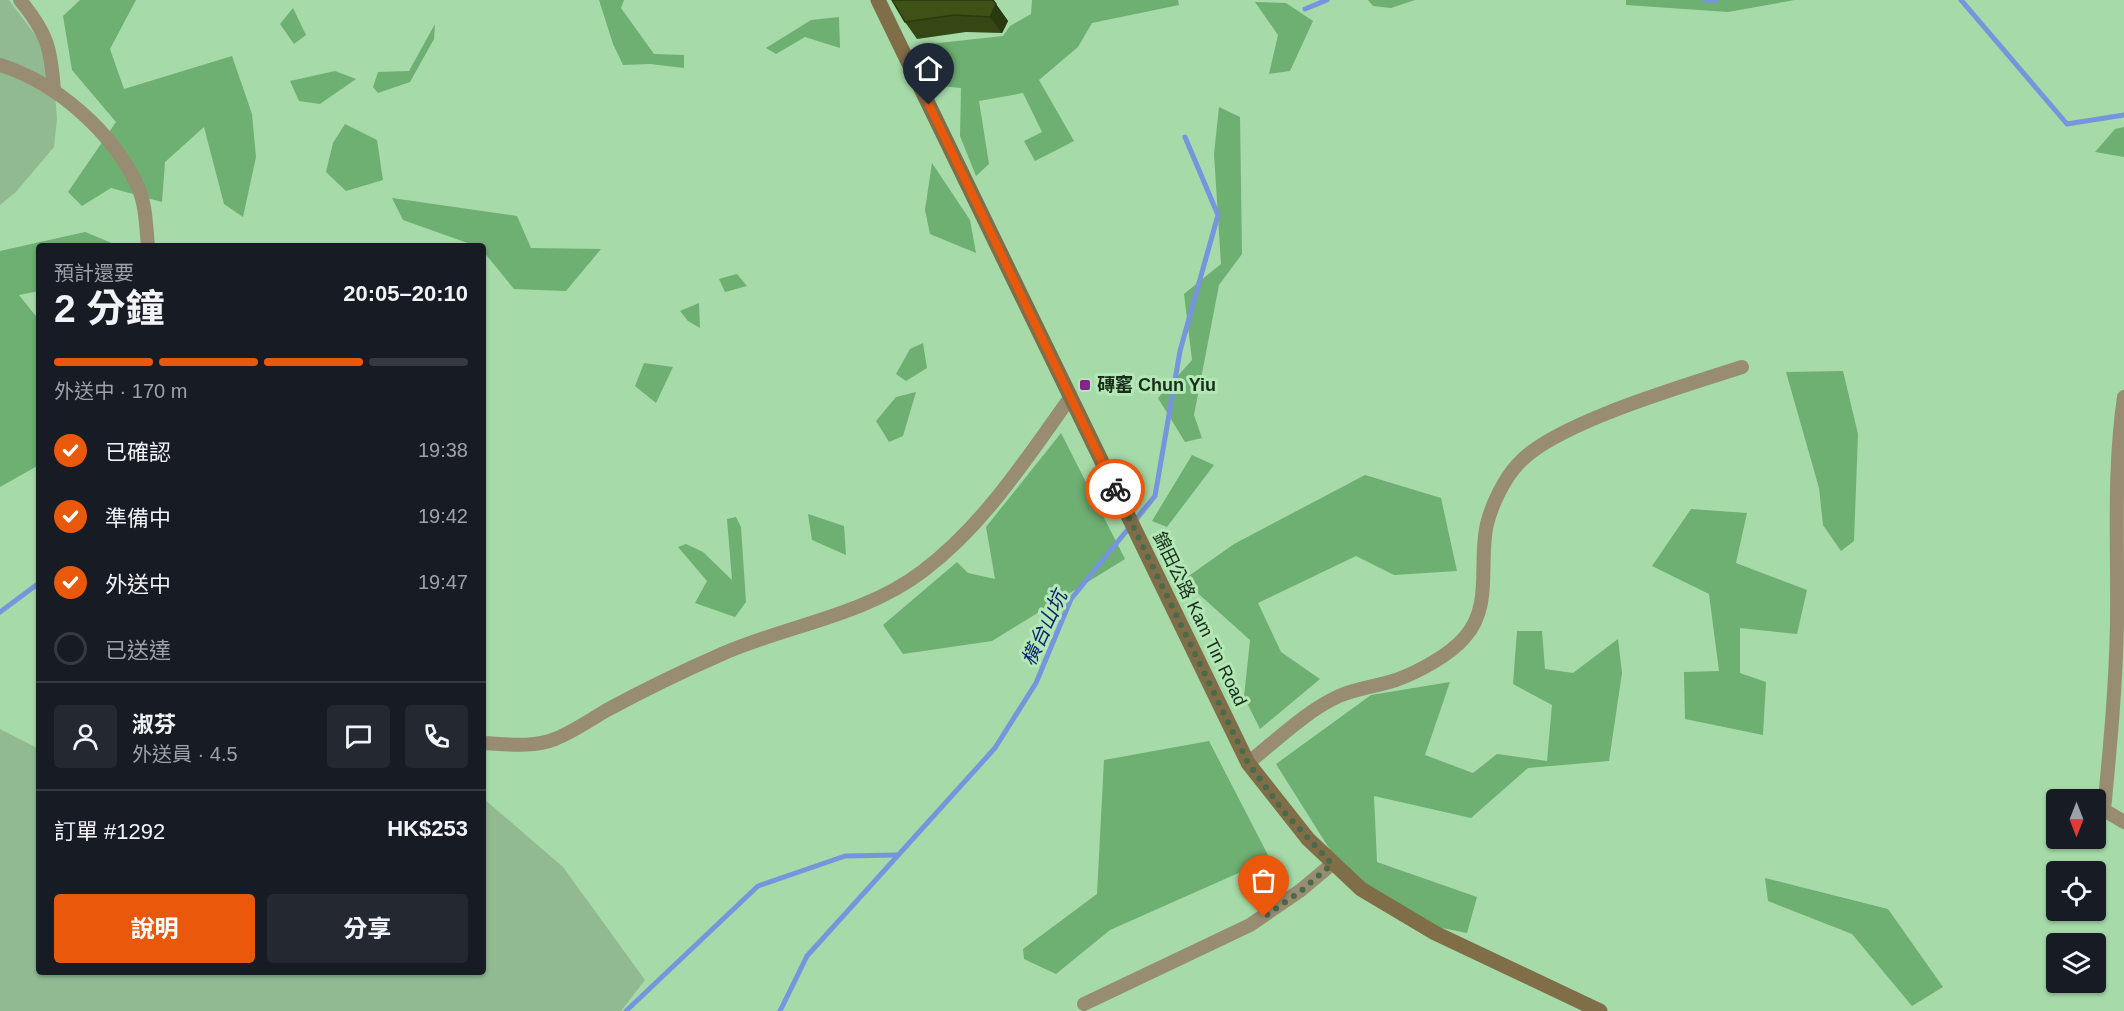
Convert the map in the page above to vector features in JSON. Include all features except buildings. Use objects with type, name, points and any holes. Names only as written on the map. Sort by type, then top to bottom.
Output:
[{"type":"main road","name":"錦田公路 Kam Tin Road","points":[[878,0],[1248,763],[1285,813],[1332,864],[1360,889],[1408,919],[1600,1011]]},
{"type":"street","points":[[20,0],[39,24],[48,43],[54,91]]},
{"type":"street","points":[[0,65],[38,79],[78,108],[124,164],[138,187],[143,204],[148,243]]},
{"type":"street","points":[[1248,763],[1326,703],[1341,695],[1397,680],[1415,672],[1464,639],[1480,614],[1485,540],[1492,508],[1517,464],[1530,453],[1606,414],[1742,367]]},
{"type":"street","points":[[2124,397],[2116,502],[2117,621],[2113,718],[2104,810],[2124,822]]},
{"type":"street","points":[[486,742],[524,744],[555,739],[608,710],[721,655],[846,612],[893,590],[921,573],[971,528],[1007,485],[1070,398]]},
{"type":"street","points":[[1084,1004],[1251,925],[1301,891],[1332,864]]},
{"type":"green space","points":[[0,0],[9,0],[52,57],[57,119],[54,147],[15,193],[0,205]]},
{"type":"green space","points":[[80,0],[136,0],[110,49],[124,89],[232,56],[252,114],[256,157],[243,217],[224,204],[204,127],[165,162],[162,202],[111,188],[82,206],[68,192],[116,122],[72,70],[63,16]]},
{"type":"green space","points":[[599,0],[624,0],[621,8],[654,54],[684,55],[684,68],[650,64],[623,65],[613,44]]},
{"type":"green space","points":[[1032,0],[1178,0],[1179,5],[1092,23],[1078,47],[1039,80],[1074,141],[1035,161],[1024,141],[1042,132],[1023,93],[979,101],[989,164],[976,176],[960,136],[961,88],[940,86],[920,45],[1003,36],[1010,26],[1031,14]]},
{"type":"green space","points":[[1368,0],[1415,0],[1391,8],[1373,6]]},
{"type":"green space","points":[[1626,0],[1795,0],[1728,12],[1626,5]]},
{"type":"green space","points":[[1255,2],[1286,3],[1313,21],[1290,71],[1269,74],[1278,35]]},
{"type":"green space","points":[[293,8],[306,35],[294,44],[280,24]]},
{"type":"green space","points":[[839,17],[840,48],[805,37],[776,54],[766,48],[811,20]]},
{"type":"green space","points":[[435,24],[434,39],[410,82],[378,93],[373,87],[378,72],[409,71]]},
{"type":"green space","points":[[335,71],[356,79],[320,104],[299,101],[290,81]]},
{"type":"green space","points":[[1219,107],[1240,117],[1242,254],[1219,285],[1194,415],[1202,438],[1185,442],[1158,398],[1192,360],[1184,294],[1221,264],[1214,154]]},
{"type":"green space","points":[[345,124],[377,140],[383,180],[346,191],[326,172],[333,143]]},
{"type":"green space","points":[[2124,127],[2124,157],[2095,152],[2115,129]]},
{"type":"green space","points":[[932,163],[970,220],[976,253],[930,234],[925,210]]},
{"type":"green space","points":[[392,198],[517,216],[531,248],[601,249],[566,291],[514,289],[486,255],[486,243],[468,243],[403,220]]},
{"type":"green space","points":[[85,232],[112,243],[36,243],[36,292],[19,295],[36,316],[36,467],[0,487],[0,251]]},
{"type":"green space","points":[[737,274],[747,286],[725,292],[719,279]]},
{"type":"green space","points":[[699,303],[700,328],[688,321],[680,311]]},
{"type":"green space","points":[[923,343],[927,368],[906,381],[896,374],[910,349]]},
{"type":"green space","points":[[644,363],[673,367],[656,403],[635,386]]},
{"type":"green space","points":[[1843,371],[1858,434],[1854,541],[1841,551],[1823,525],[1819,488],[1786,372]]},
{"type":"green space","points":[[916,392],[903,436],[889,442],[876,421],[896,397]]},
{"type":"green space","points":[[1061,433],[1125,559],[992,641],[903,654],[883,625],[957,562],[968,573],[995,579],[986,527]]},
{"type":"green space","points":[[1192,455],[1214,465],[1167,527],[1152,521]]},
{"type":"green space","points":[[1365,475],[1441,498],[1457,571],[1394,575],[1356,556],[1258,603],[1281,652],[1320,679],[1260,729],[1244,697],[1250,640],[1183,580],[1234,544]]},
{"type":"green space","points":[[1691,509],[1747,513],[1736,563],[1807,590],[1797,634],[1740,628],[1740,673],[1766,682],[1763,735],[1685,719],[1684,672],[1719,671],[1709,594],[1652,566]]},
{"type":"green space","points":[[808,514],[844,526],[846,555],[812,540]]},
{"type":"green space","points":[[736,517],[741,527],[746,602],[735,617],[695,603],[707,581],[678,547],[686,544],[703,552],[732,580],[727,519]]},
{"type":"green space","points":[[1517,631],[1542,631],[1545,669],[1573,673],[1618,639],[1622,673],[1609,761],[1528,768],[1471,818],[1374,796],[1377,862],[1477,897],[1467,933],[1399,919],[1332,853],[1276,764],[1371,695],[1450,682],[1425,755],[1473,773],[1497,754],[1547,761],[1552,705],[1513,684]]},
{"type":"green space","points":[[0,729],[36,747],[36,975],[486,975],[486,801],[563,867],[645,980],[621,1011],[0,1011]]},
{"type":"green space","points":[[1209,741],[1270,859],[1110,930],[1056,974],[1024,959],[1023,949],[1097,894],[1104,760]]},
{"type":"green space","points":[[1765,878],[1888,909],[1943,987],[1912,1006],[1852,934],[1768,901]]},
{"type":"waterway","points":[[1305,9],[1327,0]]},
{"type":"waterway","points":[[1705,0],[1716,0]]},
{"type":"waterway","points":[[1961,0],[2067,124],[2124,115]]},
{"type":"waterway","name":"橫台山坑","points":[[780,1011],[807,956],[995,748],[1036,683],[1071,599],[1155,496],[1180,351],[1218,215],[1185,137]]},
{"type":"waterway","points":[[0,612],[36,585]]},
{"type":"waterway","points":[[626,1011],[758,886],[845,856],[898,855]]},
{"type":"way so far","points":[[1115,489],[1248,763],[1285,813],[1332,864],[1301,891],[1264,917]]},
{"type":"place","name":"磚窰 Chun Yiu","points":[[1085,385]]},
{"type":"route","points":[[929,105],[1115,489]]}]
